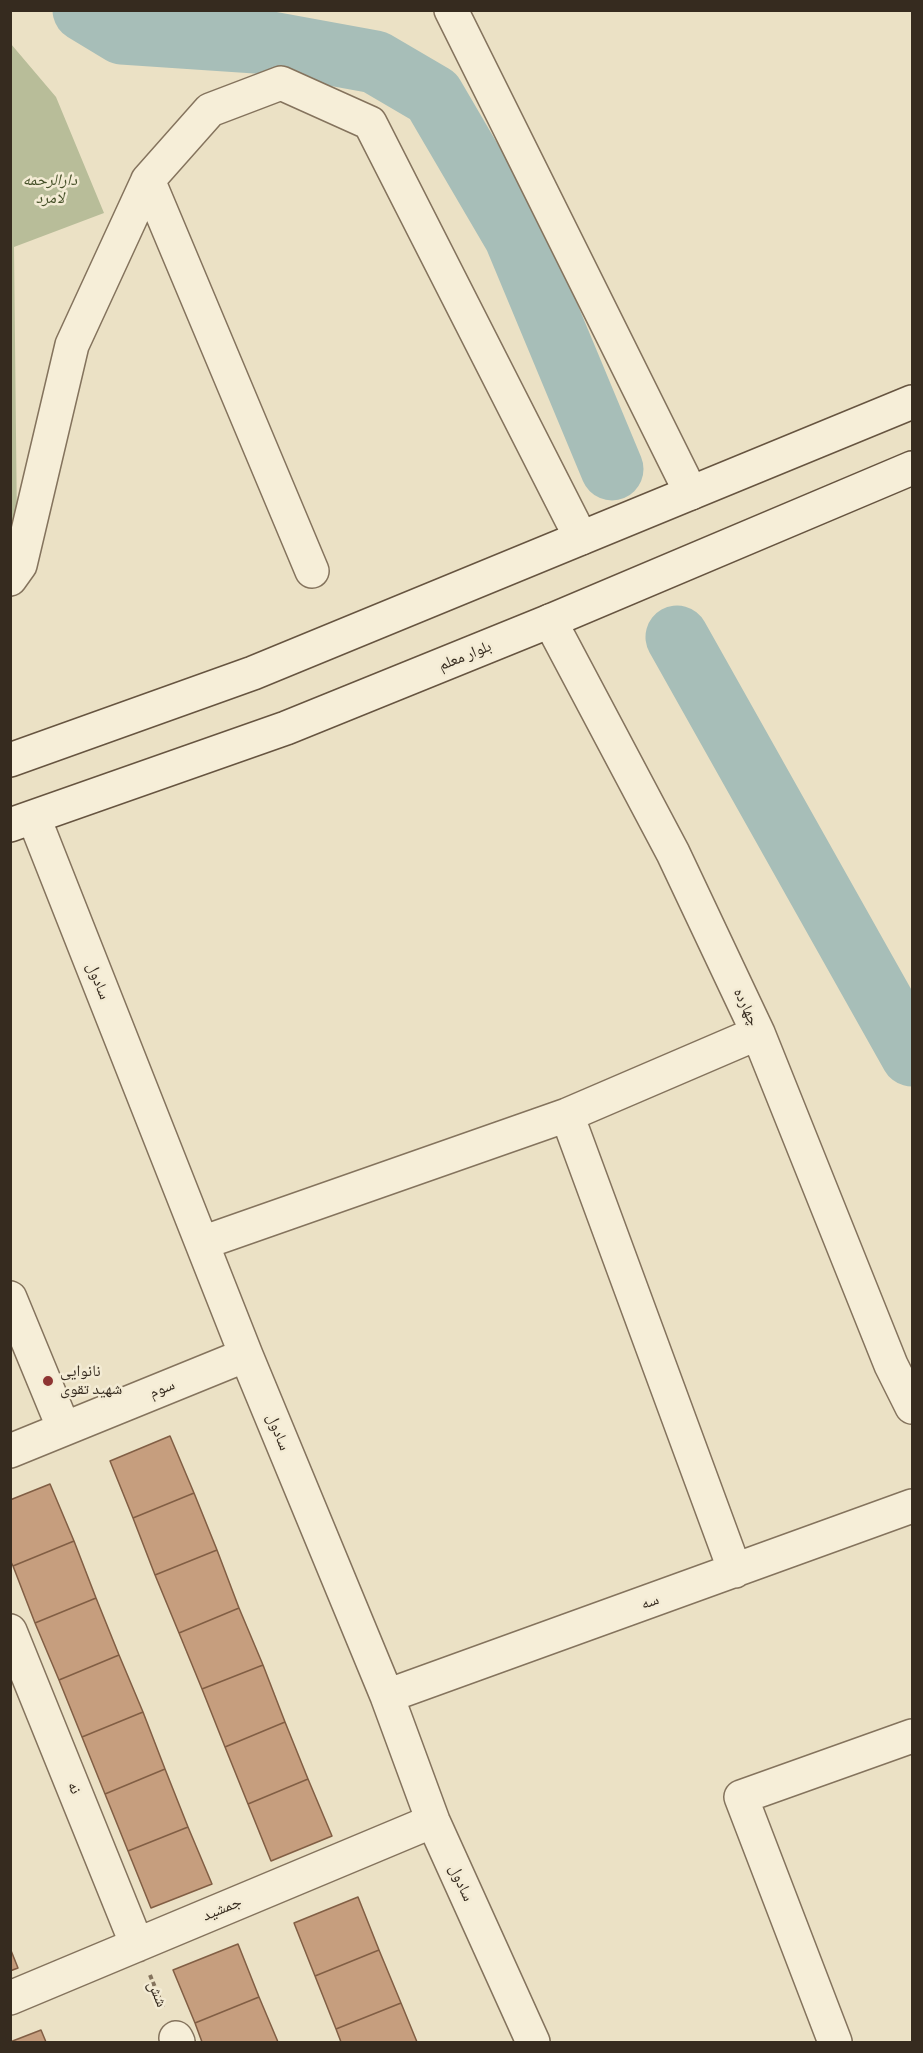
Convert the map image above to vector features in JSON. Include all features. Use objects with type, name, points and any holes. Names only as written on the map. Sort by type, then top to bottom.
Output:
[{"type":"street","points":[[451,10],[691,492]]},
{"type":"street","points":[[10,579],[20,564],[72,345],[148,180],[210,110],[281,83],[370,123],[581,538]]},
{"type":"street","points":[[148,180],[312,571]]},
{"type":"street","points":[[10,760],[253,673],[912,402]]},
{"type":"street","name":"بلوار معلم","points":[[22,822],[286,728],[550,621],[912,468]]},
{"type":"street","name":"چهارده","points":[[550,621],[673,854],[758,1033],[891,1365],[912,1407]]},
{"type":"street","name":"سادول","points":[[22,822],[202,1243],[387,1696],[434,1821],[533,2043]]},
{"type":"street","points":[[202,1243],[567,1115],[758,1033]]},
{"type":"street","points":[[567,1115],[735,1571]]},
{"type":"street","points":[[10,1298],[64,1429]]},
{"type":"street","name":"سوم","points":[[10,1451],[246,1355]]},
{"type":"street","name":"سه","points":[[387,1696],[912,1506]]},
{"type":"street","name":"نه","points":[[10,1630],[137,1945]]},
{"type":"street","points":[[835,2043],[741,1797],[912,1736]]},
{"type":"street","name":"جمشید","points":[[10,1998],[434,1821]]},
{"type":"path","name":"شش","points":[[137,1945],[177,2040]]},
{"type":"green space","name":"دارالرحمه لامرد","points":[[11,44],[56,97],[104,213],[14,247],[17,528],[11,539]]},
{"type":"building","points":[[170,1436],[194,1493],[133,1518],[110,1461]]},
{"type":"building","points":[[50,1484],[74,1541],[13,1566],[10,1560],[10,1500]]},
{"type":"building","points":[[194,1493],[217,1550],[155,1575],[133,1518]]},
{"type":"building","points":[[74,1541],[96,1598],[35,1623],[13,1566]]},
{"type":"building","points":[[217,1550],[239,1608],[179,1633],[155,1575]]},
{"type":"building","points":[[96,1598],[119,1655],[59,1680],[35,1623]]},
{"type":"building","points":[[239,1608],[263,1665],[202,1689],[179,1633]]},
{"type":"building","points":[[119,1655],[143,1712],[82,1737],[59,1680]]},
{"type":"building","points":[[263,1665],[285,1722],[225,1747],[202,1689]]},
{"type":"building","points":[[143,1712],[165,1769],[105,1794],[82,1737]]},
{"type":"building","points":[[285,1722],[308,1779],[248,1804],[225,1747]]},
{"type":"building","points":[[165,1769],[188,1827],[128,1851],[105,1794]]},
{"type":"building","points":[[308,1779],[332,1836],[271,1861],[248,1804]]},
{"type":"building","points":[[188,1827],[212,1884],[151,1908],[128,1851]]},
{"type":"building","points":[[358,1897],[379,1950],[315,1976],[294,1923]]},
{"type":"building","points":[[238,1944],[259,1997],[195,2023],[173,1970]]},
{"type":"building","points":[[10,1948],[18,1968],[10,1971]]},
{"type":"building","points":[[379,1950],[401,2003],[336,2029],[315,1976]]},
{"type":"building","points":[[259,1997],[278,2042],[202,2042],[195,2023]]},
{"type":"building","points":[[401,2003],[417,2042],[341,2042],[336,2029]]},
{"type":"building","points":[[41,2030],[46,2042],[10,2042]]},
{"type":"waterway","points":[[84,10],[122,33],[271,43],[375,62],[433,96],[515,236],[612,469]]},
{"type":"waterway","points":[[677,637],[912,1055]]},
{"type":"place","name":"نانوایی شهید تقوی","points":[[48,1381]]}]
